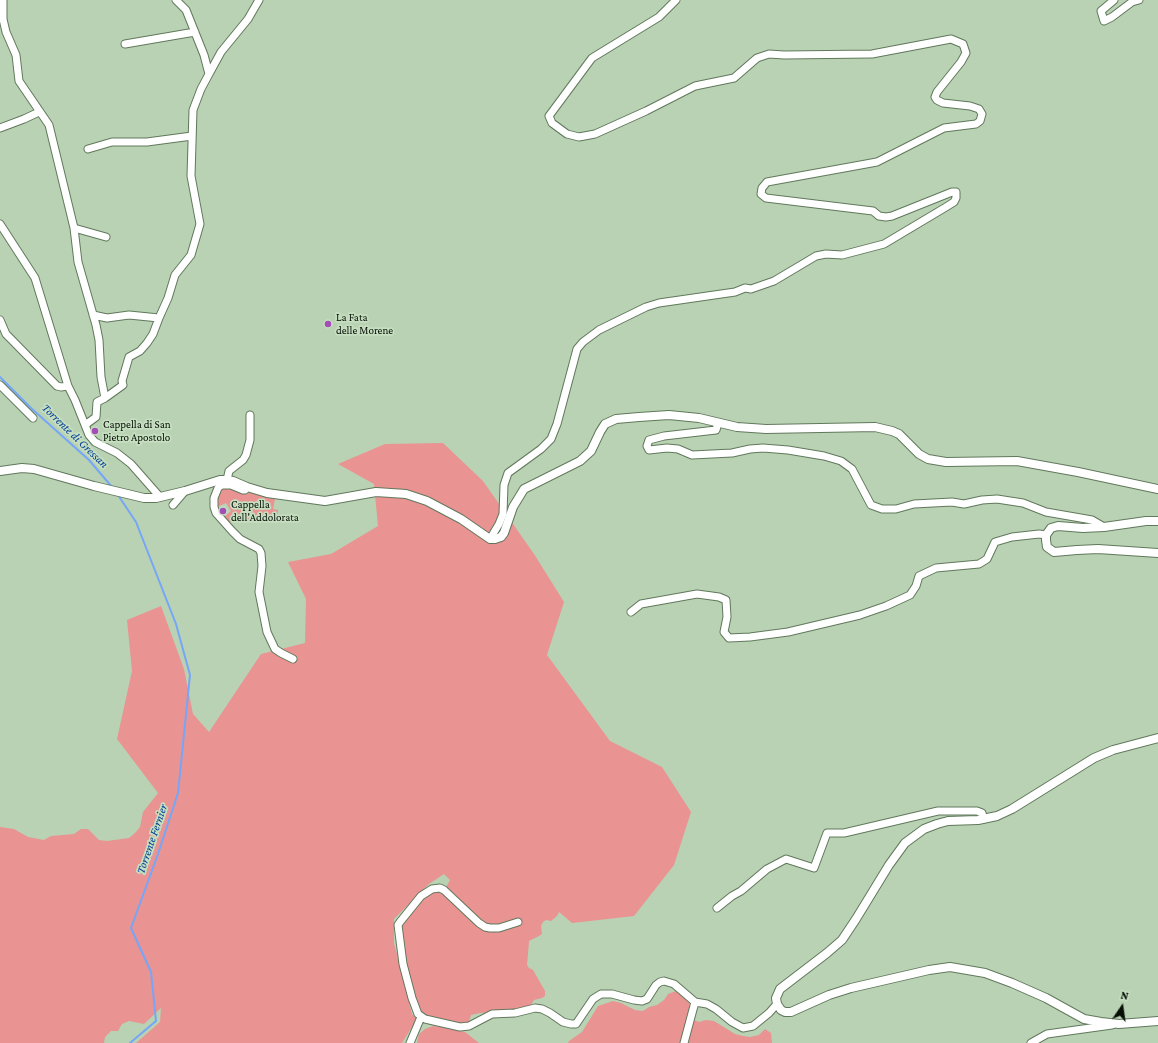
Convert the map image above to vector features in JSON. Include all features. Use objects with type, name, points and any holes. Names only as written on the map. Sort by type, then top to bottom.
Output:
[{"type":"street","points":[[3,0],[3,19],[6,32],[16,55],[19,81],[49,125],[74,228],[78,262],[93,315],[98,340],[101,377],[105,398]]},
{"type":"street","points":[[176,0],[186,10],[204,55],[209,74]]},
{"type":"street","points":[[85,425],[96,417],[97,402],[123,385],[122,381],[129,357],[140,351],[153,334],[168,298],[175,275],[191,255],[200,224],[191,176],[193,110],[201,89],[221,52],[248,18],[259,0]]},
{"type":"street","points":[[490,539],[503,514],[504,485],[508,473],[541,450],[551,439],[557,424],[577,349],[583,342],[599,330],[646,307],[659,303],[735,292],[744,288],[751,289],[774,281],[816,256],[826,254],[842,255],[884,244],[954,202],[956,198],[956,192],[952,192],[886,217],[879,216],[873,211],[766,198],[761,194],[762,188],[767,182],[877,162],[944,128],[976,124],[980,120],[982,114],[979,109],[970,106],[944,103],[937,100],[935,96],[961,62],[966,53],[963,44],[951,39],[872,54],[768,54],[757,58],[734,78],[695,86],[646,111],[595,134],[579,137],[568,134],[552,123],[550,116],[592,58],[660,17],[676,0]]},
{"type":"street","points":[[1114,0],[1101,11],[1104,21],[1132,2],[1139,0]]},
{"type":"street","points":[[125,44],[195,32]]},
{"type":"street","points":[[0,128],[39,112]]},
{"type":"street","points":[[88,149],[112,142],[146,142],[192,136]]},
{"type":"street","points":[[0,224],[35,278],[68,386],[89,435],[95,442],[117,453],[131,464],[160,497]]},
{"type":"street","points":[[74,228],[106,237]]},
{"type":"street","points":[[93,315],[108,318],[129,315],[159,318]]},
{"type":"street","points":[[0,320],[6,334],[57,386],[68,386]]},
{"type":"street","points":[[0,385],[33,418]]},
{"type":"street","points":[[227,480],[229,471],[243,460],[246,455],[250,440],[250,415]]},
{"type":"street","points":[[0,471],[22,468],[34,469],[144,498],[156,498],[220,480],[227,480],[267,493],[325,501],[376,492],[406,494],[426,501],[461,519],[490,539],[496,539],[504,534],[513,506],[524,489],[580,461],[591,451],[605,424],[616,419],[639,416],[669,415],[699,418],[737,427],[766,429],[875,427],[899,434],[920,454],[928,459],[946,462],[1017,461],[1158,489]]},
{"type":"street","points":[[718,423],[716,430],[664,436],[649,440],[647,446],[649,450],[667,448],[692,454],[732,453],[763,448],[788,450],[824,456],[840,461],[852,469],[871,505],[882,509],[896,509],[914,504],[952,502],[964,504],[982,500],[997,499],[1023,503],[1046,512],[1092,520],[1104,527]]},
{"type":"street","points":[[246,487],[245,490],[243,490],[231,485],[220,486],[214,498],[214,507],[216,513],[240,539],[259,549],[261,553],[262,566],[259,592],[267,632],[275,648],[293,659]]},
{"type":"street","points":[[173,505],[185,491]]},
{"type":"street","points":[[1158,521],[1146,521],[1104,527],[1083,528],[1058,526],[1051,528],[1046,535],[1047,547],[1054,552],[1098,549],[1158,553]]},
{"type":"street","points":[[631,612],[641,604],[697,594],[719,597],[726,600],[727,617],[724,632],[729,638],[788,632],[860,615],[886,606],[910,595],[916,586],[919,576],[936,568],[979,564],[987,559],[995,542],[1012,537],[1039,534],[1046,535]]},
{"type":"street","points":[[1119,1024],[1084,1019],[1046,998],[1012,982],[985,973],[950,967],[850,988],[829,995],[791,1012],[781,1010],[777,1004],[776,998],[780,988],[842,940],[860,914],[889,865],[905,843],[924,828],[948,821],[984,819],[997,816],[1012,809],[1094,758],[1113,750],[1158,738]]},
{"type":"street","points":[[717,908],[741,891],[767,869],[786,859],[814,868],[826,833],[844,833],[938,811],[977,811],[982,813],[984,819]]},
{"type":"street","points":[[518,922],[499,928],[485,927],[440,888],[432,889],[421,896],[400,922],[398,930],[403,964],[418,1014],[425,1019],[446,1024],[469,1026],[492,1014],[515,1013],[535,1008],[542,1009],[550,1013],[563,1022],[576,1024],[593,999],[601,994],[612,994],[642,1001],[647,999],[656,985],[664,981],[674,984],[695,1002],[707,1004],[743,1028],[752,1026],[769,1013],[777,1004]]},
{"type":"street","points":[[684,1043],[695,1002]]},
{"type":"street","points":[[410,1043],[421,1017]]},
{"type":"street","points":[[1031,1043],[1047,1034],[1078,1031],[1119,1024],[1158,1021]]},
{"type":"shaded area","points":[[443,443],[483,481],[534,554],[564,602],[547,655],[610,741],[662,767],[691,812],[674,865],[634,916],[572,923],[559,912],[551,921],[546,920],[543,922],[541,926],[542,934],[529,941],[527,965],[533,970],[545,991],[545,996],[534,1000],[529,1008],[515,1011],[471,1015],[469,1022],[461,1024],[432,1018],[425,1015],[417,1007],[407,970],[401,926],[424,897],[432,892],[446,887],[450,880],[444,874],[429,884],[394,919],[394,943],[412,1014],[417,1019],[402,1043],[136,1043],[160,1022],[161,1008],[144,1024],[129,1021],[122,1024],[118,1031],[111,1031],[105,1037],[104,1043],[0,1043],[0,827],[14,829],[28,837],[44,840],[51,836],[74,834],[81,829],[88,829],[99,840],[107,841],[129,838],[140,827],[143,812],[158,793],[117,739],[132,671],[127,620],[161,606],[184,669],[193,714],[209,732],[261,654],[305,643],[306,599],[288,562],[331,554],[378,526],[374,484],[338,464],[385,444]]},
{"type":"shaded area","points":[[226,487],[233,488],[247,494],[251,492],[275,499],[273,509],[278,510],[277,521],[227,522],[224,517],[231,511],[226,503],[217,507],[216,500],[221,489]]},
{"type":"shaded area","points":[[676,991],[689,1003],[691,1019],[699,1022],[706,1020],[714,1021],[735,1034],[750,1037],[759,1035],[765,1029],[771,1033],[772,1043],[568,1043],[582,1032],[598,1006],[613,1001],[635,1010],[643,1011],[649,1007],[657,1005],[664,1000],[668,994]]},
{"type":"shaded area","points":[[433,1026],[465,1032],[479,1043],[417,1043],[419,1034],[425,1029]]},
{"type":"waterway","name":"Torrente di Gressan","points":[[0,377],[31,408],[89,460],[112,487]]},
{"type":"waterway","name":"Torrente Fernier","points":[[118,495],[136,522],[176,624],[190,675],[178,793],[131,928],[151,972],[156,1021],[130,1043]]},
{"type":"place","name":"La Fata delle Morene","points":[[328,324]]},
{"type":"place","name":"Cappella di San Pietro Apostolo","points":[[95,431]]},
{"type":"place","name":"Cappella dell'Addolorata","points":[[223,511]]}]
